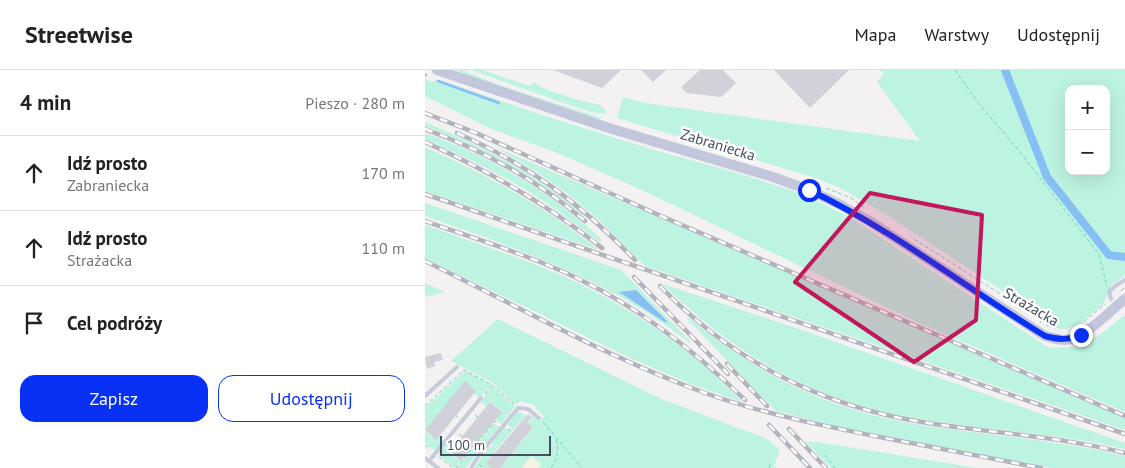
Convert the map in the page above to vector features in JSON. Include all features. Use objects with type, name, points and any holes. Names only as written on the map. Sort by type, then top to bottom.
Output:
[{"type":"main road","name":"Zabraniecka","points":[[437,70],[609,128],[770,176],[809,190],[871,222],[972,289]]},
{"type":"main road","name":"Strażacka","points":[[972,289],[1045,336],[1067,340],[1081,335],[1125,299]]},
{"type":"lane","points":[[1111,299],[1109,292],[1125,280]]},
{"type":"lane","points":[[425,396],[457,367]]},
{"type":"lane","points":[[429,461],[481,398]]},
{"type":"lane","points":[[471,468],[479,455],[518,408],[528,409],[539,418]]},
{"type":"lane","points":[[425,458],[438,468]]},
{"type":"path","points":[[955,70],[979,104],[1016,147],[1099,254],[1109,292]]},
{"type":"path","points":[[425,406],[464,370],[492,385],[518,408]]},
{"type":"path","points":[[481,398],[492,385]]},
{"type":"path","points":[[539,418],[583,468]]},
{"type":"path","points":[[456,468],[495,421],[502,427]]},
{"type":"path","points":[[551,468],[558,456],[558,446],[555,437]]},
{"type":"path","points":[[825,455],[835,468]]},
{"type":"path","points":[[769,468],[771,462]]},
{"type":"highlighted area","points":[[870,193],[982,215],[976,320],[914,362],[795,282]]},
{"type":"green space","points":[[456,70],[462,70],[502,86],[601,118],[598,119],[480,80]]},
{"type":"green space","points":[[471,70],[483,70],[530,86],[534,82],[554,92],[600,105],[607,114],[592,112],[561,102]]},
{"type":"green space","points":[[880,70],[1125,70],[1125,276],[1112,284],[1103,304],[1080,323],[1067,329],[1059,329],[1045,323],[1045,320],[1022,307],[1024,305],[882,212],[838,187],[816,178],[617,118],[623,97],[645,103],[920,141],[877,82],[884,74]]},
{"type":"green space","points":[[425,79],[432,82],[439,80],[545,116],[805,195],[851,218],[1049,348],[1075,347],[1081,349],[1125,315],[1125,412],[919,323],[644,191],[555,152],[489,128],[425,96]]},
{"type":"green space","points":[[425,122],[488,151],[527,173],[583,214],[507,164],[425,126]]},
{"type":"green space","points":[[425,133],[463,148],[517,176],[567,210],[602,240],[600,242],[516,184],[425,139]]},
{"type":"green space","points":[[425,147],[472,169],[515,193],[557,219],[599,250],[425,191]]},
{"type":"green space","points":[[495,147],[1125,418],[1125,430],[645,266],[601,222],[568,194]]},
{"type":"green space","points":[[425,203],[621,270],[691,342],[689,343],[628,301],[563,268],[425,216]],"holes":[[[636,290],[667,321],[665,322],[620,292]]]},
{"type":"green space","points":[[425,225],[537,266],[574,281],[597,293],[664,334],[705,366],[742,402],[691,384],[628,357],[425,258]]},
{"type":"green space","points":[[425,283],[445,292],[425,297]]},
{"type":"green space","points":[[663,284],[793,327],[1125,443],[1125,449],[1044,435],[908,417],[872,409],[839,398],[775,370],[745,352],[689,309]]},
{"type":"green space","points":[[688,317],[724,345],[762,370],[803,390],[845,407],[874,416],[919,425],[1051,442],[1103,451],[1125,456],[1125,468],[1052,468],[826,424],[776,411],[687,319]]},
{"type":"green space","points":[[498,319],[659,398],[767,439],[780,450],[774,466],[777,468],[538,468],[540,464],[524,468],[500,468],[533,428],[528,422],[533,416],[540,421],[544,416],[536,409],[535,405],[520,401],[516,405],[493,383],[451,361]]},
{"type":"green space","points":[[465,371],[491,385],[479,398],[474,394],[476,391],[465,382],[425,430],[425,408]]},
{"type":"green space","points":[[492,386],[515,406],[501,424],[495,420],[502,411],[490,401],[486,406],[481,402]]},
{"type":"green space","points":[[520,412],[526,416],[513,430],[507,424],[516,413]]},
{"type":"green space","points":[[494,423],[499,427],[483,446],[479,442]]},
{"type":"green space","points":[[504,427],[511,432],[497,449],[491,444]]},
{"type":"green space","points":[[425,431],[435,440],[438,436],[444,441],[435,451],[425,443]]},
{"type":"green space","points":[[447,442],[452,447],[448,451],[460,461],[455,468],[438,454]]},
{"type":"green space","points":[[806,442],[818,442],[977,468],[831,468]]},
{"type":"green space","points":[[477,444],[481,448],[466,468],[457,468]]},
{"type":"green space","points":[[489,446],[495,451],[486,463],[491,468],[474,468]]},
{"type":"sand","points":[[531,456],[541,464],[538,468],[522,467]]},
{"type":"water","points":[[636,290],[667,321],[666,323],[619,292]]},
{"type":"building","points":[[553,70],[621,70],[602,88]]},
{"type":"building","points":[[641,70],[666,70],[653,82]]},
{"type":"building","points":[[700,70],[723,70],[736,83],[721,97],[687,93],[681,87]]},
{"type":"building","points":[[774,70],[849,70],[810,108]]},
{"type":"building","points":[[441,353],[443,360],[434,362],[435,366],[427,369],[425,357]]},
{"type":"building","points":[[465,381],[476,391],[436,440],[425,430]]},
{"type":"building","points":[[490,402],[502,412],[461,461],[450,451]]},
{"type":"building","points":[[528,414],[532,417],[527,422],[533,427],[500,468],[491,468],[486,463]]},
{"type":"waterway","points":[[1005,70],[1047,177],[1109,255],[1125,257]]},
{"type":"waterway","points":[[438,81],[499,103]]},
{"type":"railway","points":[[425,113],[476,133],[661,216],[1125,416]]},
{"type":"railway","points":[[425,129],[447,137],[509,168],[567,206],[585,221]]},
{"type":"railway","points":[[457,133],[507,158],[552,187],[615,239],[635,260]]},
{"type":"railway","points":[[425,142],[517,189],[560,217],[602,248]]},
{"type":"railway","points":[[425,194],[1125,434]]},
{"type":"railway","points":[[425,221],[541,262],[602,291],[667,332],[745,400]]},
{"type":"railway","points":[[425,261],[598,348],[705,393],[817,424],[1041,468]]},
{"type":"railway","points":[[634,277],[728,374]]},
{"type":"railway","points":[[660,286],[717,336],[747,357],[780,376],[848,404],[885,415],[922,422],[1049,439],[1125,453]]},
{"type":"railway","points":[[727,364],[767,406]]},
{"type":"railway","points":[[769,425],[810,468]]},
{"type":"railway","points":[[789,429],[826,468]]},
{"type":"route","points":[[809,190],[871,222],[1045,336],[1067,340],[1081,335]]}]
